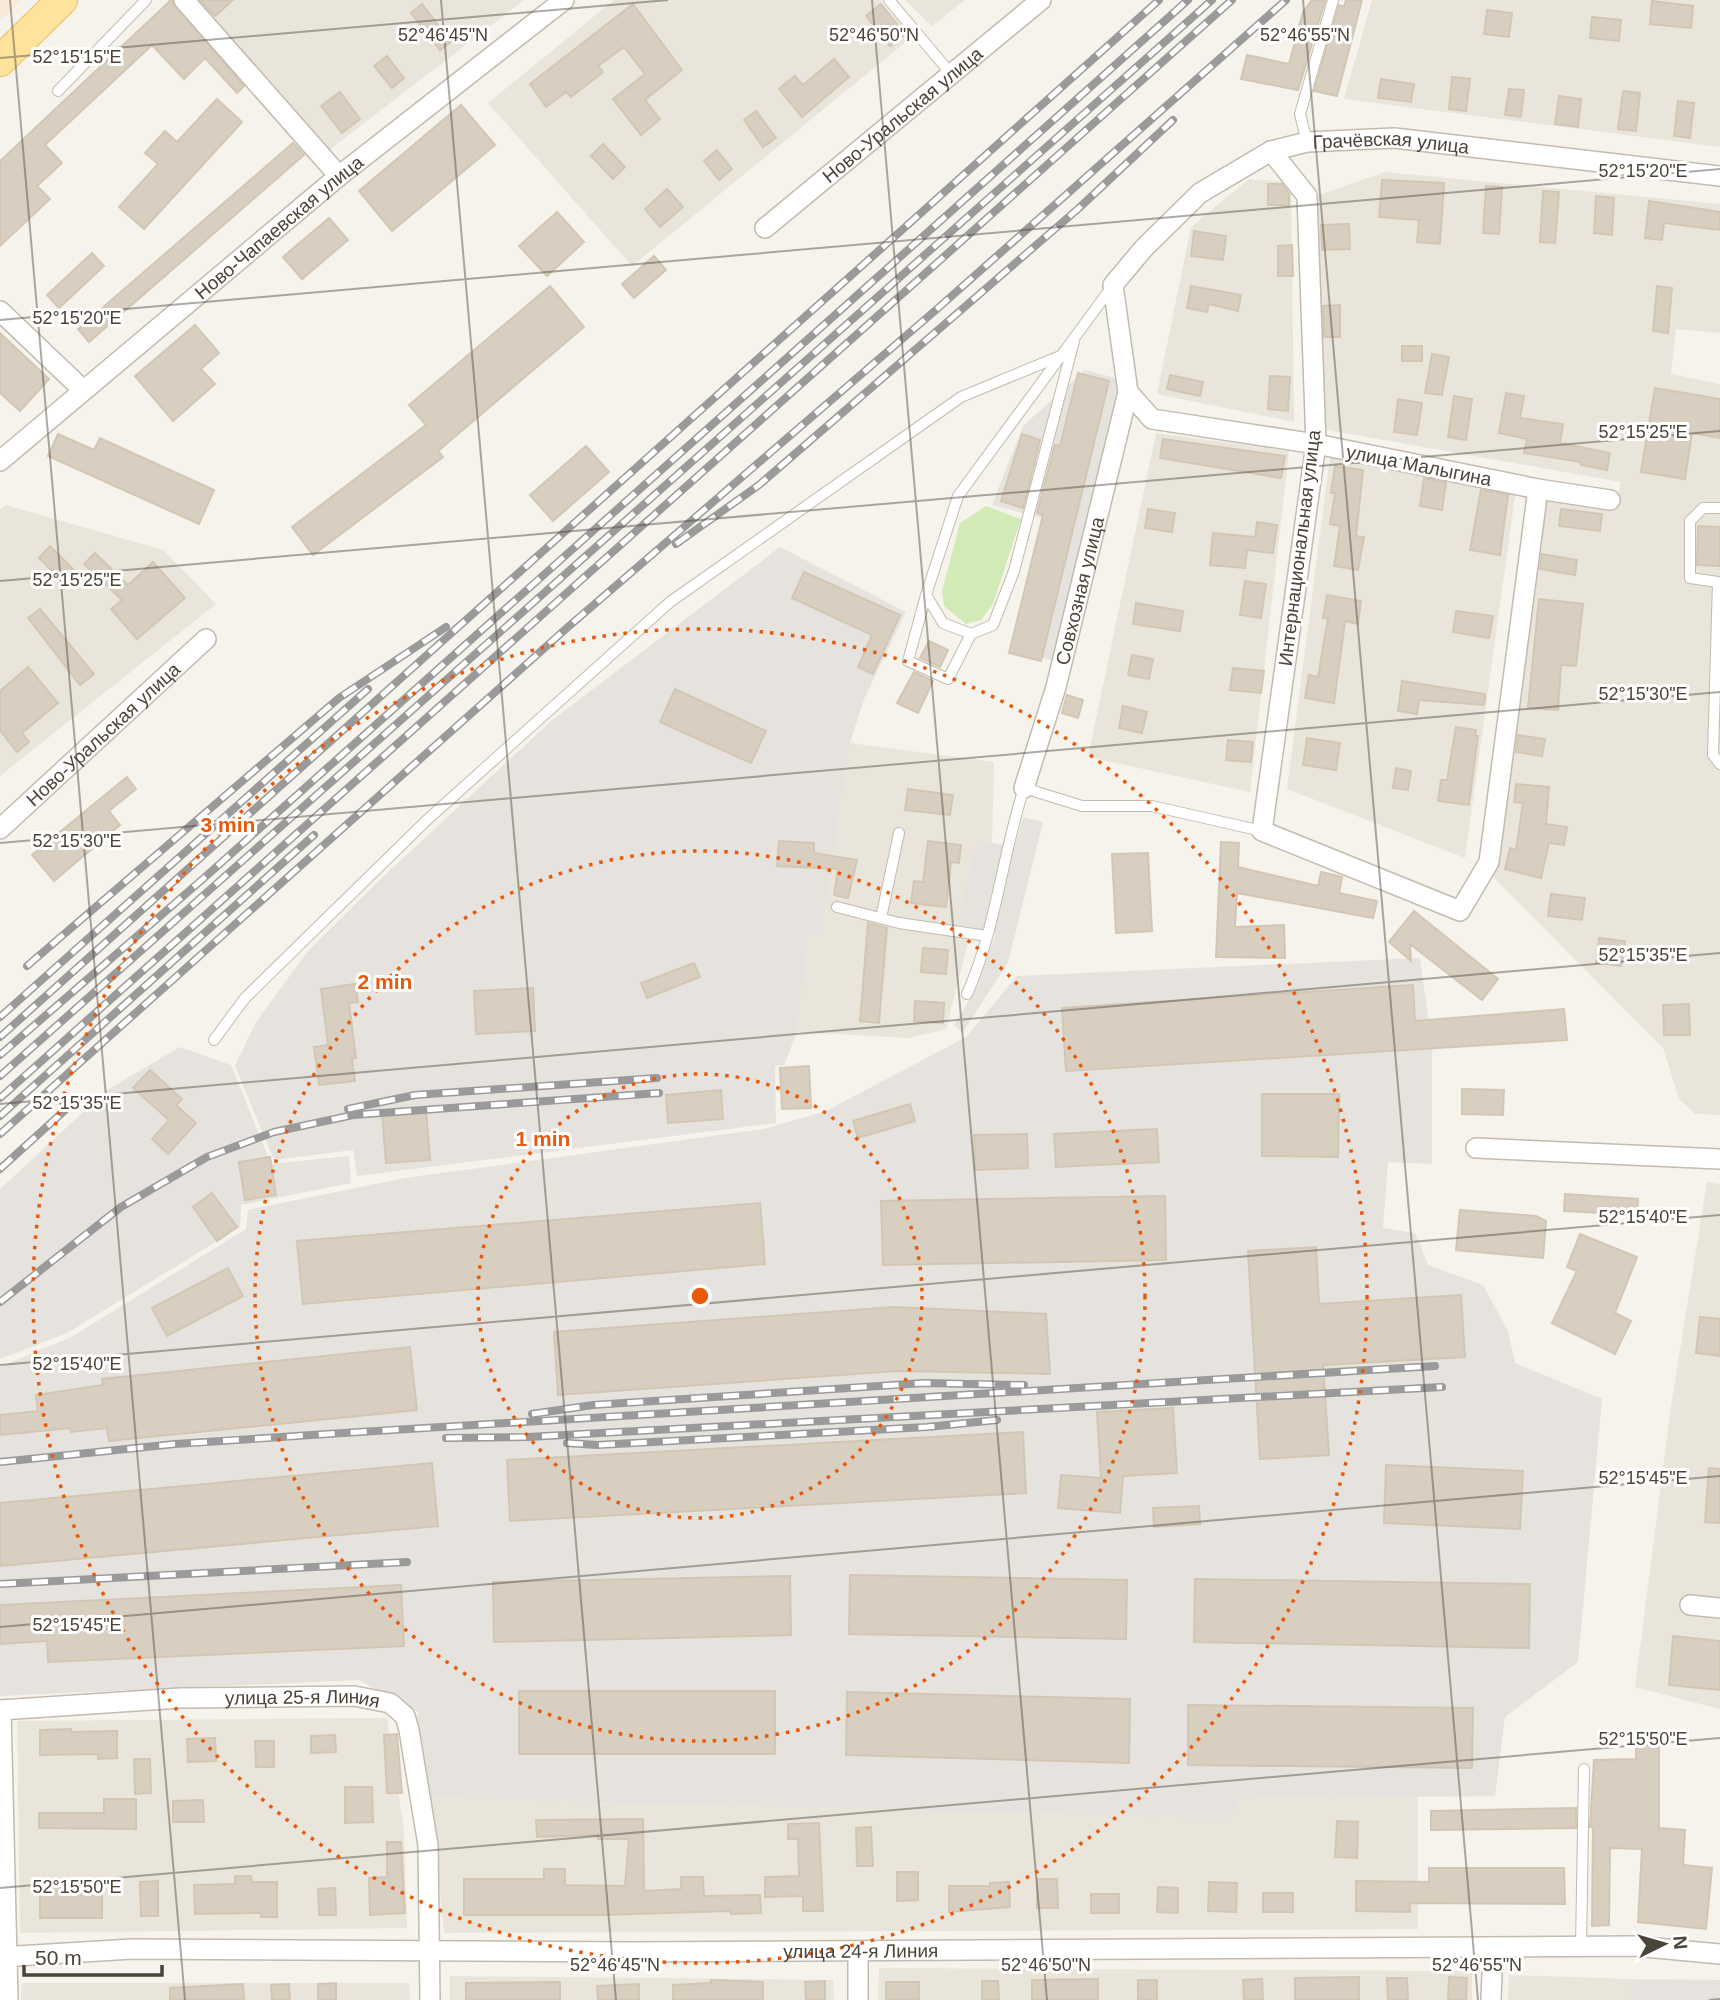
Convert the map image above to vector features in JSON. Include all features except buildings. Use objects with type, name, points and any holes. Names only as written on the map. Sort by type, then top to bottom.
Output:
[{"type":"main road","points":[[0,61],[62,0]]},
{"type":"street","points":[[184,0],[339,176]]},
{"type":"street","name":"Ново-Чапаевская улица","points":[[0,461],[339,176],[564,0]]},
{"type":"street","name":"Ново-Уральская улица","points":[[765,228],[1041,0]]},
{"type":"street","name":"Грачёвская улица","points":[[1113,285],[1144,248],[1200,192],[1270,151],[1307,142],[1394,138],[1720,176]]},
{"type":"street","name":"Интернациональная улица","points":[[1262,831],[1316,444],[1307,196],[1270,151]]},
{"type":"street","points":[[1113,285],[1128,392]]},
{"type":"street","points":[[0,311],[82,390]]},
{"type":"street","name":"улица Малыгина","points":[[1128,392],[1152,419],[1316,444],[1538,489],[1610,500]]},
{"type":"street","name":"Совхозная улица","points":[[1024,788],[1056,687],[1128,392]]},
{"type":"street","points":[[1262,831],[1460,911],[1489,862],[1538,489]]},
{"type":"street","name":"Ново-Уральская улица","points":[[0,829],[206,639]]},
{"type":"street","points":[[1476,1148],[1720,1159]]},
{"type":"street","points":[[1690,1605],[1720,1608]]},
{"type":"street","name":"улица 25-я Линия","points":[[0,1710],[181,1698],[354,1696],[390,1703],[405,1716],[409,1730],[428,1845],[430,2000]]},
{"type":"street","points":[[0,1710],[4,1957],[8,2000]]},
{"type":"street","points":[[1491,2000],[1493,1947]]},
{"type":"street","name":"улица 24-я Линия","points":[[4,1957],[132,1949],[858,1951],[1635,1947],[1720,1954]]},
{"type":"street","points":[[858,1951],[858,2000]]},
{"type":"lane","points":[[58,91],[146,0]]},
{"type":"lane","points":[[889,0],[952,75]]},
{"type":"lane","points":[[1307,142],[1300,114],[1333,0]]},
{"type":"lane","points":[[1074,341],[1014,571],[993,625],[971,634],[948,679],[908,660],[958,496],[1065,354],[1074,341],[1113,285]]},
{"type":"lane","points":[[214,1040],[245,998],[428,819],[670,602],[961,397],[1065,354]]},
{"type":"lane","points":[[1720,508],[1703,508],[1690,521],[1690,578],[1719,583],[1713,755],[1720,764]]},
{"type":"lane","points":[[926,595],[943,623],[971,634]]},
{"type":"lane","points":[[967,994],[980,964],[1011,828],[1024,788],[1082,806],[1152,806],[1262,831]]},
{"type":"lane","points":[[881,918],[899,833]]},
{"type":"lane","points":[[837,907],[881,918],[987,936]]},
{"type":"lane","points":[[1581,1947],[1584,1769]]},
{"type":"shaded area","points":[[0,0],[22,0],[0,21]]},
{"type":"shaded area","points":[[196,0],[524,0],[328,151]]},
{"type":"shaded area","points":[[614,0],[879,0],[913,36],[632,266],[488,103]]},
{"type":"shaded area","points":[[905,0],[965,0],[932,26]]},
{"type":"shaded area","points":[[1372,0],[1720,0],[1720,147],[1344,99]]},
{"type":"shaded area","points":[[1385,172],[1720,204],[1720,333],[1676,329],[1671,374],[1720,384],[1720,1115],[1695,1114],[1679,1099],[1663,1048],[1492,876],[1546,501],[1615,508],[1621,482],[1322,429],[1313,197]]},
{"type":"shaded area","points":[[1249,179],[1291,182],[1294,422],[1157,394],[1191,227]]},
{"type":"shaded area","points":[[1085,370],[1123,380],[1054,661],[1012,650],[1042,518],[992,505],[1023,426]]},
{"type":"shaded area","points":[[1156,433],[1289,451],[1250,792],[1088,757]]},
{"type":"shaded area","points":[[1330,457],[1516,489],[1465,858],[1287,789]]},
{"type":"shaded area","points":[[6,505],[163,550],[216,604],[0,776],[0,510]]},
{"type":"shaded area","points":[[780,547],[906,612],[864,699],[850,743],[822,934],[809,937],[797,1032],[784,1065],[775,1066],[776,1123],[357,1176],[353,1150],[274,1160],[235,1066],[256,1022],[308,951],[385,875],[551,721]]},
{"type":"shaded area","points":[[850,743],[994,762],[992,843],[977,840],[957,924],[972,927],[946,1029],[909,1038],[797,1032],[809,937],[822,934]]},
{"type":"shaded area","points":[[1023,817],[1043,822],[1008,963],[962,1033],[954,1025],[978,985],[996,933],[957,924],[977,840],[1015,847]]},
{"type":"shaded area","points":[[1420,958],[1432,1044],[1432,1164],[1388,1162],[1383,1228],[1415,1233],[1428,1265],[1483,1285],[1508,1331],[1515,1363],[1602,1399],[1578,1662],[1505,1717],[1495,1796],[1240,1799],[1229,1819],[431,1798],[413,1745],[418,1712],[359,1680],[0,1696],[0,1367],[73,1336],[246,1229],[248,1210],[405,1178],[764,1129],[826,1111],[966,1037],[1017,976]]},
{"type":"shaded area","points":[[180,1047],[231,1065],[271,1164],[349,1156],[351,1183],[241,1205],[240,1227],[67,1333],[0,1359],[0,1189],[107,1090]]},
{"type":"shaded area","points":[[1707,1182],[1720,1184],[1720,1709],[1635,1687],[1671,1406]]},
{"type":"shaded area","points":[[387,1718],[404,1830],[407,1928],[20,1933],[17,1721]]},
{"type":"shaded area","points":[[1418,1797],[1418,1929],[444,1933],[431,1798],[1229,1819],[1240,1799]]},
{"type":"shaded area","points":[[879,1968],[1472,1971],[1472,2000],[878,2000]]},
{"type":"shaded area","points":[[1509,1975],[1630,1979],[1630,2000],[1508,2000]]},
{"type":"shaded area","points":[[450,1976],[833,1980],[834,2000],[450,2000]]},
{"type":"shaded area","points":[[1630,1979],[1720,1980],[1720,2000],[1630,2000]]},
{"type":"shaded area","points":[[21,1983],[409,1983],[410,2000],[21,2000]]},
{"type":"green space","points":[[986,506],[1021,519],[993,604],[981,620],[966,624],[944,606],[942,591],[960,523]]},
{"type":"railway","points":[[0,1037],[1159,0]]},
{"type":"railway","points":[[0,1055],[204,878],[1188,0]]},
{"type":"railway","points":[[0,1076],[1212,0]]},
{"type":"railway","points":[[0,1098],[1232,0]]},
{"type":"railway","points":[[0,1134],[568,627],[937,309],[1286,0]]},
{"type":"railway","points":[[676,544],[759,485],[1079,208],[1173,120]]},
{"type":"railway","points":[[27,966],[339,698],[446,627]]},
{"type":"railway","points":[[0,1017],[368,689]]},
{"type":"railway","points":[[0,1116],[314,835]]},
{"type":"railway","points":[[348,1109],[415,1095],[657,1078]]},
{"type":"railway","points":[[0,1302],[121,1207],[207,1157],[274,1132],[353,1115],[659,1093]]},
{"type":"railway","points":[[0,1169],[74,1102]]},
{"type":"railway","points":[[0,1462],[175,1444],[1435,1366]]},
{"type":"railway","points":[[532,1414],[593,1405],[924,1383],[1024,1385]]},
{"type":"railway","points":[[446,1438],[528,1437],[1442,1387]]},
{"type":"railway","points":[[567,1443],[597,1445],[927,1427],[997,1420]]},
{"type":"railway","points":[[0,1584],[407,1562]]}]
